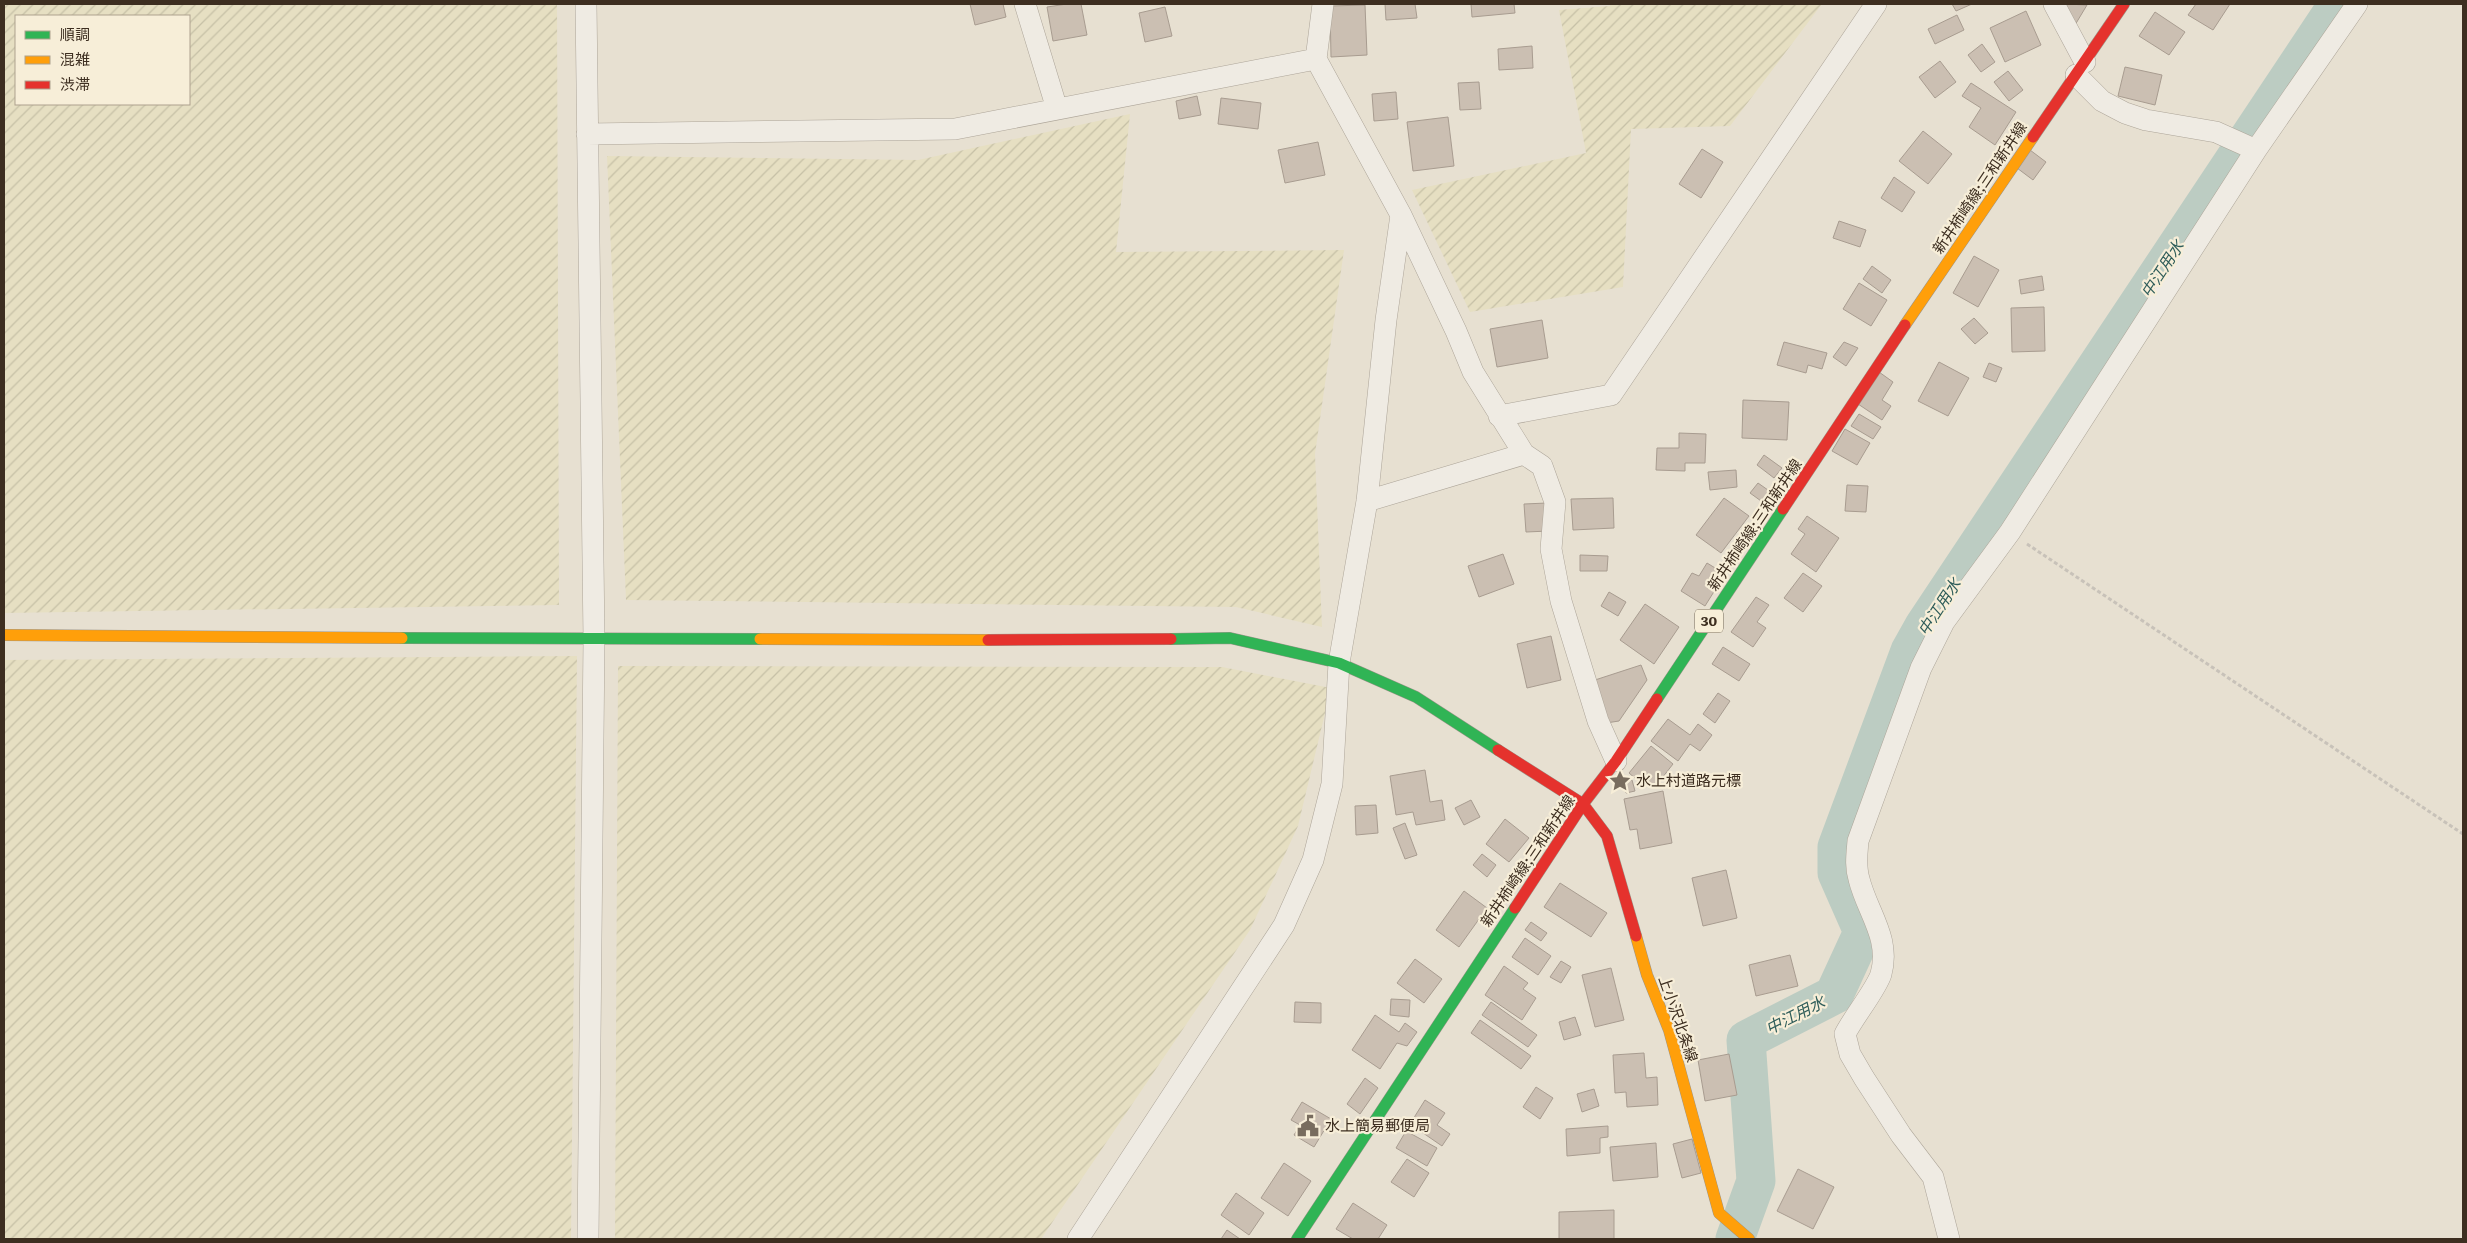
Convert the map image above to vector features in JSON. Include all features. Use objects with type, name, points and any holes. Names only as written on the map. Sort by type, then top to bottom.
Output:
[{"type":"main road","name":"新井柿崎線;三和新井線","points":[[1297,1239],[1583,804],[1616,761],[1945,265],[2124,4]]},
{"type":"main road","points":[[4,635],[594,639],[1097,640],[1230,638],[1339,663],[1416,698],[1583,804]]},
{"type":"main road","name":"上小沢北条線","points":[[1583,804],[1607,836],[1647,975],[1669,1030],[1719,1213],[1749,1239]]},
{"type":"street","points":[[586,4],[594,639],[588,1239]]},
{"type":"street","points":[[1025,4],[1057,108]]},
{"type":"street","points":[[1323,4],[1316,59],[1401,215],[1456,331],[1473,372],[1524,454],[1542,466],[1555,502],[1551,548],[1560,601],[1598,721],[1616,761]]},
{"type":"street","points":[[1499,416],[1611,395],[1876,4]]},
{"type":"street","points":[[2054,4],[2080,68],[2102,101],[2125,113],[2146,120],[2216,132],[2256,150]]},
{"type":"street","points":[[1949,1239],[1933,1177],[1901,1135],[1864,1078],[1850,1054],[1845,1034],[1880,976],[1884,954],[1881,934],[1859,880],[1856,859],[1858,841],[1921,668],[1944,622],[2010,532],[2256,150],[2356,4]]},
{"type":"street","points":[[587,134],[955,129],[1316,59]]},
{"type":"street","points":[[1078,1239],[1284,925],[1313,860],[1332,784],[1339,663],[1366,501],[1386,320],[1401,215]]},
{"type":"street","points":[[1366,501],[1524,454]]},
{"type":"path","points":[[2010,532],[2463,834]]},
{"type":"shaded area","points":[[4,4],[557,4],[559,605],[4,613]]},
{"type":"shaded area","points":[[1610,4],[1822,4],[1730,126],[1631,129],[1623,287],[1470,312],[1412,190],[1586,153],[1559,10],[1610,6]]},
{"type":"shaded area","points":[[1130,114],[1116,252],[1344,250],[1315,454],[1322,627],[1236,607],[626,600],[607,156],[918,160]]},
{"type":"shaded area","points":[[577,656],[571,1239],[4,1239],[4,660]]},
{"type":"shaded area","points":[[618,666],[1222,667],[1331,688],[1298,826],[1250,930],[1041,1239],[615,1239]]},
{"type":"building","points":[[970,4],[1003,4],[1006,17],[975,25]]},
{"type":"building","points":[[1081,4],[1087,35],[1053,41],[1047,7]]},
{"type":"building","points":[[1385,4],[1415,4],[1417,18],[1386,20]]},
{"type":"building","points":[[1471,4],[1514,4],[1515,13],[1472,17]]},
{"type":"building","points":[[1952,4],[1972,4],[1956,11]]},
{"type":"building","points":[[2066,4],[2087,5],[2075,25]]},
{"type":"building","points":[[2196,4],[2230,4],[2213,30],[2188,15]]},
{"type":"building","points":[[1365,5],[1367,55],[1331,57],[1330,6]]},
{"type":"building","points":[[1165,7],[1172,36],[1145,42],[1139,13]]},
{"type":"building","points":[[2026,11],[2041,45],[2005,62],[1990,28]]},
{"type":"building","points":[[2155,12],[2185,32],[2169,55],[2139,36]]},
{"type":"building","points":[[1957,15],[1964,30],[1935,44],[1928,29]]},
{"type":"building","points":[[1982,44],[1995,62],[1981,72],[1968,55]]},
{"type":"building","points":[[1532,46],[1533,68],[1499,70],[1498,49]]},
{"type":"building","points":[[1940,61],[1956,82],[1935,98],[1919,77]]},
{"type":"building","points":[[2125,67],[2162,75],[2155,105],[2118,96]]},
{"type":"building","points":[[2008,71],[2023,90],[2009,101],[1994,82]]},
{"type":"building","points":[[1479,82],[1481,109],[1460,110],[1458,83]]},
{"type":"building","points":[[1971,83],[2016,112],[1995,145],[1969,127],[1981,108],[1962,96]]},
{"type":"building","points":[[1396,92],[1398,119],[1374,121],[1372,94]]},
{"type":"building","points":[[1197,96],[1201,115],[1179,119],[1176,101]]},
{"type":"building","points":[[1221,98],[1261,103],[1258,129],[1218,124]]},
{"type":"building","points":[[1448,117],[1454,166],[1413,171],[1407,122]]},
{"type":"building","points":[[1923,131],[1952,154],[1928,184],[1899,161]]},
{"type":"building","points":[[1318,142],[1325,175],[1285,183],[1278,150]]},
{"type":"building","points":[[1702,149],[1723,162],[1701,198],[1679,184]]},
{"type":"building","points":[[2030,150],[2046,162],[2033,180],[2017,168]]},
{"type":"building","points":[[1894,177],[1915,192],[1902,212],[1881,198]]},
{"type":"building","points":[[1839,221],[1866,230],[1860,247],[1833,238]]},
{"type":"building","points":[[1974,256],[1999,270],[1978,307],[1953,293]]},
{"type":"building","points":[[1872,266],[1891,280],[1882,293],[1863,279]]},
{"type":"building","points":[[2042,276],[2044,290],[2021,294],[2019,280]]},
{"type":"building","points":[[1859,283],[1887,300],[1871,326],[1843,309]]},
{"type":"building","points":[[2044,307],[2045,351],[2012,352],[2011,308]]},
{"type":"building","points":[[1974,318],[1988,333],[1975,344],[1961,329]]},
{"type":"building","points":[[1542,320],[1548,358],[1497,367],[1490,329]]},
{"type":"building","points":[[1784,342],[1827,353],[1822,369],[1808,365],[1806,373],[1777,365]]},
{"type":"building","points":[[1844,342],[1858,348],[1846,366],[1833,357]]},
{"type":"building","points":[[1939,362],[1969,378],[1948,416],[1918,401]]},
{"type":"building","points":[[1989,363],[2002,368],[1996,382],[1983,377]]},
{"type":"building","points":[[1879,372],[1893,382],[1882,400],[1891,406],[1882,420],[1858,404]]},
{"type":"building","points":[[1743,400],[1789,402],[1787,440],[1742,438]]},
{"type":"building","points":[[1859,414],[1881,427],[1873,439],[1851,426]]},
{"type":"building","points":[[1845,429],[1870,443],[1857,465],[1832,451]]},
{"type":"building","points":[[1679,433],[1706,434],[1705,463],[1685,463],[1685,471],[1656,470],[1657,448],[1679,448]]},
{"type":"building","points":[[1764,455],[1782,468],[1774,478],[1757,465]]},
{"type":"building","points":[[1736,470],[1737,487],[1710,490],[1708,472]]},
{"type":"building","points":[[1758,483],[1775,495],[1768,506],[1750,493]]},
{"type":"building","points":[[1847,485],[1868,486],[1866,512],[1845,511]]},
{"type":"building","points":[[1613,498],[1614,528],[1573,530],[1571,499]]},
{"type":"building","points":[[1724,498],[1749,516],[1721,553],[1696,535]]},
{"type":"building","points":[[1547,503],[1549,531],[1526,532],[1524,504]]},
{"type":"building","points":[[1807,516],[1839,538],[1816,572],[1791,554],[1805,534],[1798,529]]},
{"type":"building","points":[[1503,554],[1514,584],[1479,597],[1468,566]]},
{"type":"building","points":[[1580,555],[1608,556],[1607,571],[1580,571]]},
{"type":"building","points":[[1707,563],[1725,574],[1705,606],[1681,591],[1692,573],[1699,576]]},
{"type":"building","points":[[1803,573],[1822,586],[1803,612],[1784,598]]},
{"type":"building","points":[[1609,592],[1626,602],[1618,616],[1601,606]]},
{"type":"building","points":[[1756,597],[1769,605],[1757,622],[1766,628],[1753,647],[1731,632]]},
{"type":"building","points":[[1645,604],[1679,627],[1654,664],[1620,640]]},
{"type":"building","points":[[1551,636],[1561,680],[1527,688],[1517,644]]},
{"type":"building","points":[[1723,647],[1750,664],[1739,681],[1712,664]]},
{"type":"building","points":[[1641,665],[1647,680],[1619,721],[1606,723],[1595,680]]},
{"type":"building","points":[[1718,693],[1730,701],[1715,723],[1703,714]]},
{"type":"building","points":[[1668,719],[1690,735],[1698,724],[1712,735],[1700,751],[1690,744],[1678,761],[1651,741]]},
{"type":"building","points":[[1651,746],[1673,764],[1655,787],[1645,779],[1642,784],[1629,773]]},
{"type":"building","points":[[1425,770],[1430,802],[1442,800],[1445,820],[1416,825],[1413,812],[1396,815],[1390,776]]},
{"type":"building","points":[[1632,780],[1635,791],[1626,793],[1624,782]]},
{"type":"building","points":[[1663,791],[1672,843],[1640,849],[1637,829],[1630,830],[1624,799]]},
{"type":"building","points":[[1471,800],[1480,817],[1464,825],[1455,808]]},
{"type":"building","points":[[1376,805],[1378,833],[1356,835],[1355,806]]},
{"type":"building","points":[[1505,819],[1529,838],[1509,862],[1486,844]]},
{"type":"building","points":[[1405,823],[1417,855],[1405,859],[1393,828]]},
{"type":"building","points":[[1482,854],[1496,865],[1487,877],[1473,865]]},
{"type":"building","points":[[1726,870],[1737,918],[1703,926],[1692,878]]},
{"type":"building","points":[[1560,883],[1607,913],[1591,937],[1544,907]]},
{"type":"building","points":[[1464,891],[1487,908],[1459,947],[1436,930]]},
{"type":"building","points":[[1531,922],[1547,933],[1541,941],[1525,930]]},
{"type":"building","points":[[1525,938],[1551,956],[1538,975],[1512,957]]},
{"type":"building","points":[[1790,955],[1798,986],[1756,996],[1749,965]]},
{"type":"building","points":[[1415,959],[1442,979],[1424,1003],[1397,983]]},
{"type":"building","points":[[1561,961],[1571,967],[1561,983],[1550,977]]},
{"type":"building","points":[[1504,966],[1528,983],[1523,989],[1536,998],[1522,1020],[1485,995]]},
{"type":"building","points":[[1611,968],[1624,1020],[1595,1027],[1582,975]]},
{"type":"building","points":[[1391,999],[1410,1000],[1409,1017],[1390,1015]]},
{"type":"building","points":[[1295,1002],[1321,1003],[1321,1023],[1294,1022]]},
{"type":"building","points":[[1491,1002],[1537,1035],[1528,1047],[1482,1015]]},
{"type":"building","points":[[1375,1015],[1399,1032],[1405,1023],[1417,1032],[1407,1046],[1397,1043],[1380,1069],[1352,1050]]},
{"type":"building","points":[[1575,1017],[1581,1035],[1564,1040],[1559,1022]]},
{"type":"building","points":[[1480,1020],[1531,1056],[1521,1069],[1471,1033]]},
{"type":"building","points":[[1644,1053],[1646,1078],[1657,1077],[1658,1105],[1627,1107],[1626,1092],[1615,1093],[1613,1055]]},
{"type":"building","points":[[1729,1054],[1737,1095],[1705,1101],[1698,1060]]},
{"type":"building","points":[[1365,1078],[1378,1088],[1360,1114],[1347,1104]]},
{"type":"building","points":[[1536,1087],[1553,1098],[1540,1119],[1523,1107]]},
{"type":"building","points":[[1594,1089],[1599,1106],[1582,1112],[1577,1094]]},
{"type":"building","points":[[1425,1100],[1445,1113],[1437,1125],[1450,1134],[1442,1146],[1410,1124]]},
{"type":"building","points":[[1302,1102],[1331,1119],[1314,1147],[1294,1135],[1300,1125],[1291,1120]]},
{"type":"building","points":[[1608,1126],[1608,1137],[1600,1138],[1600,1153],[1567,1156],[1566,1129]]},
{"type":"building","points":[[1406,1131],[1437,1148],[1427,1166],[1396,1148]]},
{"type":"building","points":[[1692,1139],[1701,1173],[1682,1178],[1673,1144]]},
{"type":"building","points":[[1656,1143],[1658,1177],[1613,1181],[1610,1147]]},
{"type":"building","points":[[1407,1159],[1429,1173],[1414,1197],[1391,1182]]},
{"type":"building","points":[[1284,1163],[1311,1181],[1288,1216],[1261,1198]]},
{"type":"building","points":[[1798,1169],[1834,1187],[1813,1229],[1777,1211]]},
{"type":"building","points":[[1236,1193],[1264,1213],[1249,1235],[1221,1215]]},
{"type":"building","points":[[1353,1203],[1387,1225],[1378,1239],[1353,1239],[1336,1229]]},
{"type":"building","points":[[1614,1210],[1614,1239],[1559,1239],[1559,1212]]},
{"type":"building","points":[[1227,1230],[1240,1239],[1221,1239]]},
{"type":"waterway","name":"中江用水","points":[[1735,1239],[1756,1181],[1746,1040],[1834,995],[1863,932],[1837,873],[1837,847],[1910,651],[1924,626],[2338,4]]},
{"type":"traffic: fast","points":[[1657,699],[1783,509]]},
{"type":"traffic: fast","points":[[402,638],[760,639]]},
{"type":"traffic: fast","points":[[1171,639],[1230,638],[1339,663],[1416,697],[1498,750]]},
{"type":"traffic: fast","points":[[1297,1239],[1515,908]]},
{"type":"traffic: slow","points":[[1905,325],[2033,137]]},
{"type":"traffic: slow","points":[[4,635],[402,638]]},
{"type":"traffic: slow","points":[[760,639],[988,640]]},
{"type":"traffic: slow","points":[[1636,936],[1647,975],[1669,1030],[1719,1213],[1749,1239]]},
{"type":"traffic: jam","points":[[2033,137],[2124,4]]},
{"type":"traffic: jam","points":[[1783,509],[1905,325]]},
{"type":"traffic: jam","points":[[988,640],[1171,639]]},
{"type":"traffic: jam","points":[[1515,908],[1583,804],[1616,761],[1657,699]]},
{"type":"traffic: jam","points":[[1498,750],[1583,804],[1607,836],[1636,936]]},
{"type":"place","name":"水上村道路元標","points":[[1620,781]]},
{"type":"place","name":"水上簡易郵便局","points":[[1308,1126]]}]
